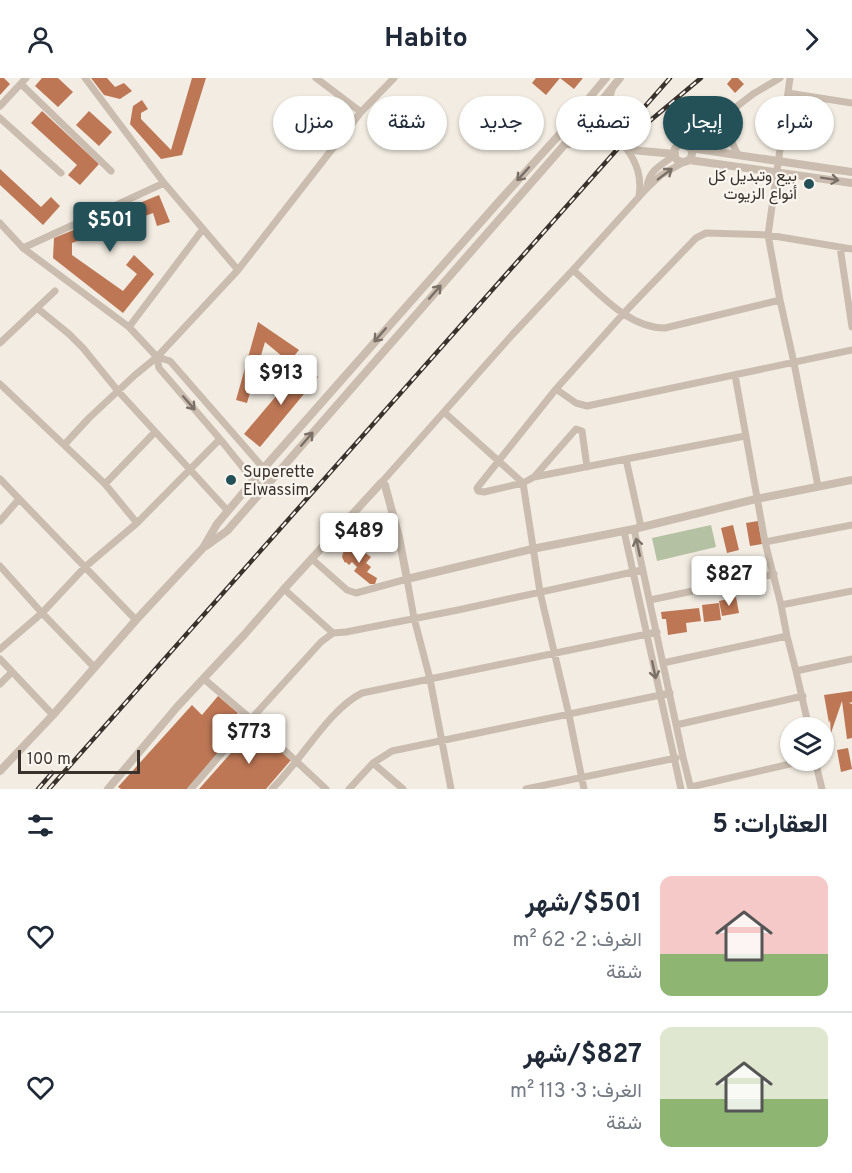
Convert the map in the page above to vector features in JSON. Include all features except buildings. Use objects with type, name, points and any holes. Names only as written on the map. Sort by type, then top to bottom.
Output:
[{"type":"street","points":[[85,78],[164,183],[238,270]]},
{"type":"street","points":[[316,78],[361,112]]},
{"type":"street","points":[[64,445],[89,418],[157,357],[238,270],[361,112],[394,78]]},
{"type":"street","points":[[591,96],[606,78]]},
{"type":"street","points":[[606,96],[620,78]]},
{"type":"street","points":[[743,102],[780,78]]},
{"type":"street","points":[[790,78],[768,235],[818,486]]},
{"type":"street","points":[[0,106],[23,81],[111,171]]},
{"type":"street","points":[[609,96],[612,88]]},
{"type":"street","points":[[788,93],[852,103]]},
{"type":"street","points":[[0,117],[62,173]]},
{"type":"street","points":[[0,771],[203,548],[228,511],[262,469],[556,138]]},
{"type":"street","points":[[203,548],[227,531],[560,150]]},
{"type":"street","points":[[557,153],[561,150]]},
{"type":"street","points":[[627,150],[639,173],[641,182],[639,196]]},
{"type":"street","points":[[632,150],[638,152],[681,150],[738,155],[852,172]]},
{"type":"street","points":[[108,789],[177,707],[639,196],[661,175],[686,161],[692,153],[681,150]]},
{"type":"street","points":[[681,150],[679,160],[777,171],[852,183]]},
{"type":"street","points":[[647,188],[647,181],[652,172],[681,150]]},
{"type":"street","points":[[736,150],[738,155]]},
{"type":"street","points":[[23,248],[164,183]]},
{"type":"street","points":[[0,223],[23,248],[129,327],[157,357],[170,361],[272,478]]},
{"type":"street","points":[[129,327],[203,229]]},
{"type":"street","points":[[745,436],[534,477],[523,483],[484,492],[477,490],[498,460],[556,389],[696,237],[706,233],[768,235],[852,249]]},
{"type":"street","points":[[840,247],[852,327]]},
{"type":"street","points":[[573,270],[623,314],[650,327],[665,328],[780,300]]},
{"type":"street","points":[[0,343],[55,291]]},
{"type":"street","points":[[37,308],[83,348],[118,391],[228,511]]},
{"type":"street","points":[[556,389],[576,403],[587,406],[852,350]]},
{"type":"street","points":[[157,357],[159,368],[263,489]]},
{"type":"street","points":[[735,375],[765,542],[807,717]]},
{"type":"street","points":[[0,384],[105,484],[137,523]]},
{"type":"street","points":[[444,412],[523,483],[540,592],[584,789]]},
{"type":"street","points":[[534,477],[576,429],[582,431],[587,467]]},
{"type":"street","points":[[105,484],[155,432]]},
{"type":"street","points":[[0,649],[42,613],[85,567],[137,523],[220,439]]},
{"type":"street","points":[[626,459],[642,570],[691,788],[780,767]]},
{"type":"street","points":[[0,479],[136,620]]},
{"type":"street","points":[[312,559],[347,590],[361,592],[532,549],[852,480]]},
{"type":"street","points":[[381,483],[385,485],[399,537],[451,789]]},
{"type":"street","points":[[0,521],[19,499]]},
{"type":"street","points":[[765,542],[852,525]]},
{"type":"street","points":[[624,531],[681,789]]},
{"type":"street","points":[[0,566],[94,667]]},
{"type":"street","points":[[191,789],[304,659],[333,633],[642,570]]},
{"type":"street","points":[[650,600],[774,574]]},
{"type":"street","points":[[284,589],[333,633]]},
{"type":"street","points":[[781,605],[852,591]]},
{"type":"street","points":[[272,789],[329,721],[354,697],[371,691],[657,632]]},
{"type":"street","points":[[663,663],[786,636]]},
{"type":"street","points":[[0,659],[53,715]]},
{"type":"street","points":[[796,671],[852,659]]},
{"type":"street","points":[[0,684],[12,672]]},
{"type":"street","points":[[204,679],[326,789]]},
{"type":"street","points":[[350,789],[373,763],[392,751],[670,693]]},
{"type":"street","points":[[676,725],[802,696]]},
{"type":"street","points":[[526,789],[683,757]]},
{"type":"street","points":[[373,763],[403,789]]},
{"type":"street","points":[[818,771],[822,789]]},
{"type":"green space","points":[[711,525],[716,547],[657,561],[652,538]]},
{"type":"railway","points":[[651,100],[670,78]]},
{"type":"railway","points":[[49,789],[621,145],[701,78]]},
{"type":"railway","points":[[38,789],[52,773]]},
{"type":"place","name":"بيع وتبديل كل أنواع الزيوت","points":[[809,184]]},
{"type":"place","name":"Superette Elwassim","points":[[231,480]]}]
